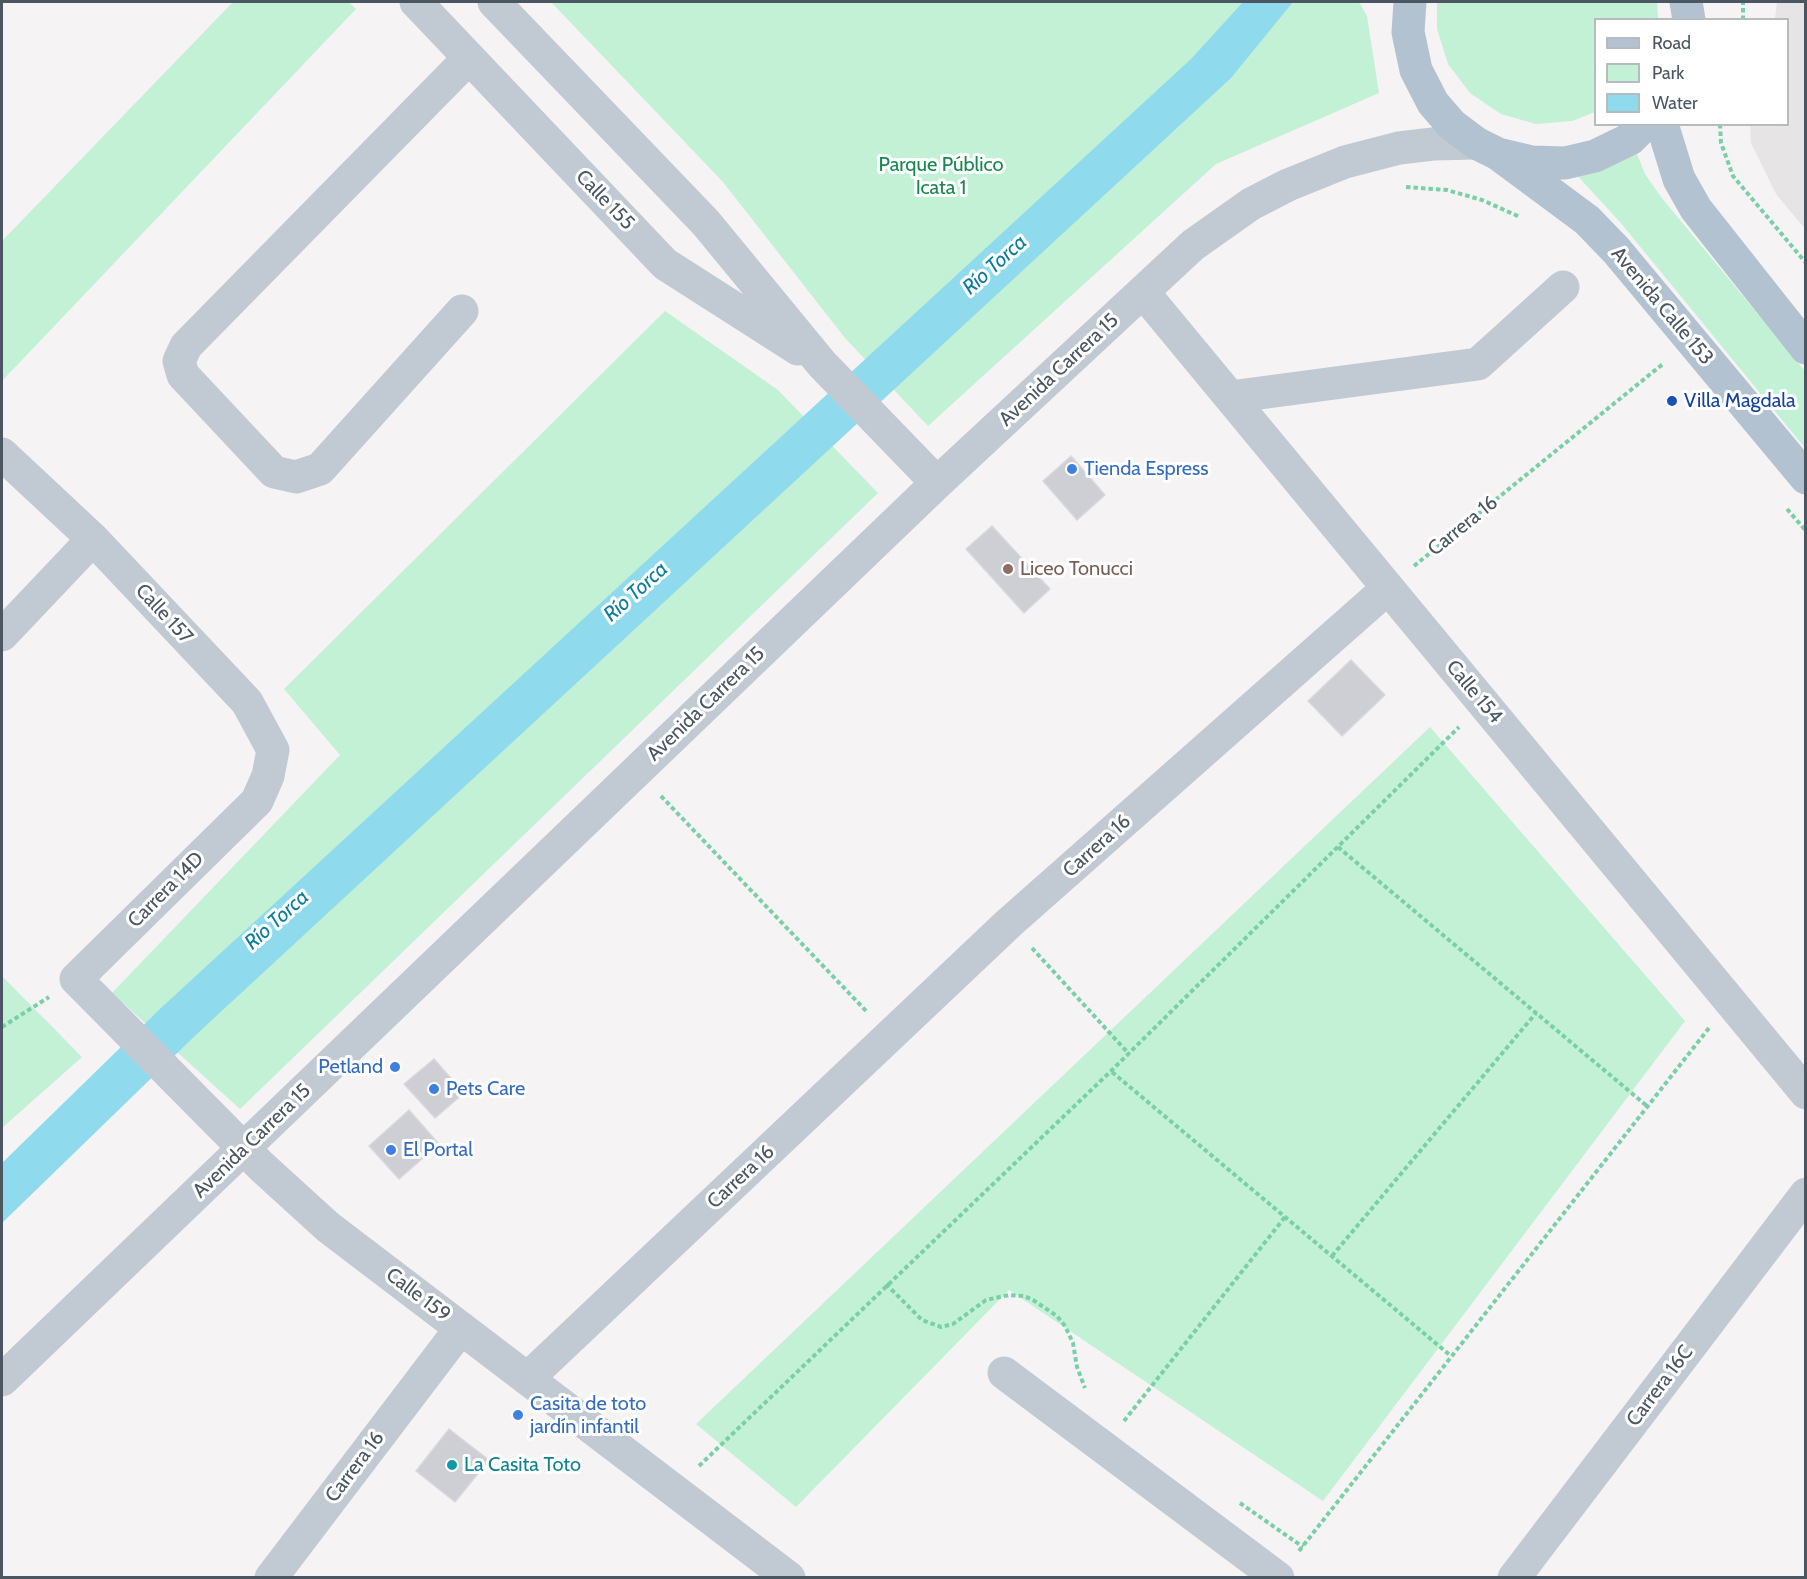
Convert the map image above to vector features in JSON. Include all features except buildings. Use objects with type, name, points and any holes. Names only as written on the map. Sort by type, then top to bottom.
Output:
[{"type":"main road","name":"Avenida Calle 153","points":[[1410,2],[1408,32],[1416,70],[1433,103],[1452,125],[1587,220],[1616,250],[1806,478]]},
{"type":"main road","points":[[1686,2],[1689,18]]},
{"type":"main road","points":[[1487,149],[1532,162],[1565,163],[1595,156],[1630,139],[1643,126]]},
{"type":"main road","points":[[1663,126],[1679,179],[1695,209],[1806,348]]},
{"type":"street","name":"Calle 155","points":[[416,2],[665,264],[822,364]]},
{"type":"street","name":"Calle 155","points":[[494,2],[706,223],[822,364],[937,483]]},
{"type":"street","points":[[462,311],[320,469],[296,477],[274,472],[183,375],[179,361],[186,346],[469,58]]},
{"type":"street","name":"Avenida Carrera 15","points":[[2,1380],[233,1137],[1143,292],[1222,222],[1288,185],[1346,162],[1388,150],[1433,144],[1487,149]]},
{"type":"street","points":[[1230,397],[1478,364],[1563,287]]},
{"type":"street","name":"Calle 154","points":[[1143,292],[1806,1093]]},
{"type":"street","name":"Calle 157","points":[[2,454],[93,539],[247,702],[273,750],[268,776],[257,801]]},
{"type":"street","points":[[2,635],[93,539]]},
{"type":"street","name":"Carrera 16","points":[[527,1379],[1009,924],[1388,588]]},
{"type":"street","name":"Carrera 14D","points":[[76,979],[257,801]]},
{"type":"street","name":"Calle 159","points":[[76,979],[233,1137],[328,1227],[789,1578]]},
{"type":"street","name":"Carrera 16C","points":[[1514,1578],[1806,1194]]},
{"type":"street","name":"Carrera 16","points":[[271,1578],[461,1328]]},
{"type":"street","points":[[1004,1374],[1286,1567]]},
{"type":"path","points":[[1743,2],[1743,18]]},
{"type":"path","points":[[1720,126],[1721,143],[1733,176],[1806,263]]},
{"type":"path","points":[[1406,187],[1447,190],[1482,200],[1527,221]]},
{"type":"path","points":[[1659,355],[1673,371]]},
{"type":"path","name":"Carrera 16","points":[[1388,588],[1665,362]]},
{"type":"path","points":[[1783,504],[1806,531]]},
{"type":"path","points":[[674,1490],[1129,1054],[1483,703]]},
{"type":"path","points":[[657,792],[891,1036]]},
{"type":"path","points":[[1338,847],[1647,1106]]},
{"type":"path","points":[[1009,924],[1129,1054]]},
{"type":"path","points":[[2,1027],[76,979]]},
{"type":"path","points":[[1286,1567],[1731,1002]]},
{"type":"path","points":[[1332,1256],[1536,1013]]},
{"type":"path","points":[[1111,1071],[1452,1356]]},
{"type":"path","points":[[1124,1421],[1285,1217]]},
{"type":"shaded area","points":[[1777,2],[1805,2],[1805,229],[1776,194],[1751,143],[1750,126],[1789,126],[1789,18],[1775,18]]},
{"type":"green space","points":[[233,2],[349,2],[356,9],[2,381],[2,241]]},
{"type":"green space","name":"Parque Público Icata 1","points":[[551,2],[1359,2],[1367,16],[1379,93],[1216,164],[928,426],[845,338],[723,182]]},
{"type":"green space","points":[[1437,2],[1657,2],[1658,18],[1594,18],[1594,112],[1572,121],[1536,124],[1501,114],[1470,93],[1448,64],[1437,29]]},
{"type":"green space","points":[[1637,154],[1645,174],[1661,197],[1805,371],[1805,448],[1620,222],[1575,173]]},
{"type":"green space","points":[[665,311],[778,390],[878,493],[240,1109],[112,993],[340,755],[284,689]]},
{"type":"green space","points":[[1430,727],[1685,1021],[1323,1501],[1009,1290],[796,1507],[696,1424]]},
{"type":"green space","points":[[2,976],[82,1057],[2,1128]]},
{"type":"water","name":"Río Torca","points":[[1243,2],[1293,2],[1231,78],[199,1032],[2,1223],[2,1163],[161,1008],[1191,59]]},
{"type":"place","name":"Villa Magdala","points":[[1672,401]]},
{"type":"place","name":"Tienda Espress","points":[[1072,469]]},
{"type":"place","name":"Liceo Tonucci","points":[[1008,569]]},
{"type":"place","name":"Petland","points":[[395,1067]]},
{"type":"place","name":"Pets Care","points":[[434,1089]]},
{"type":"place","name":"El Portal","points":[[391,1150]]},
{"type":"place","name":"Casita de toto jardín infantil","points":[[518,1415]]},
{"type":"place","name":"La Casita Toto","points":[[452,1465]]}]
